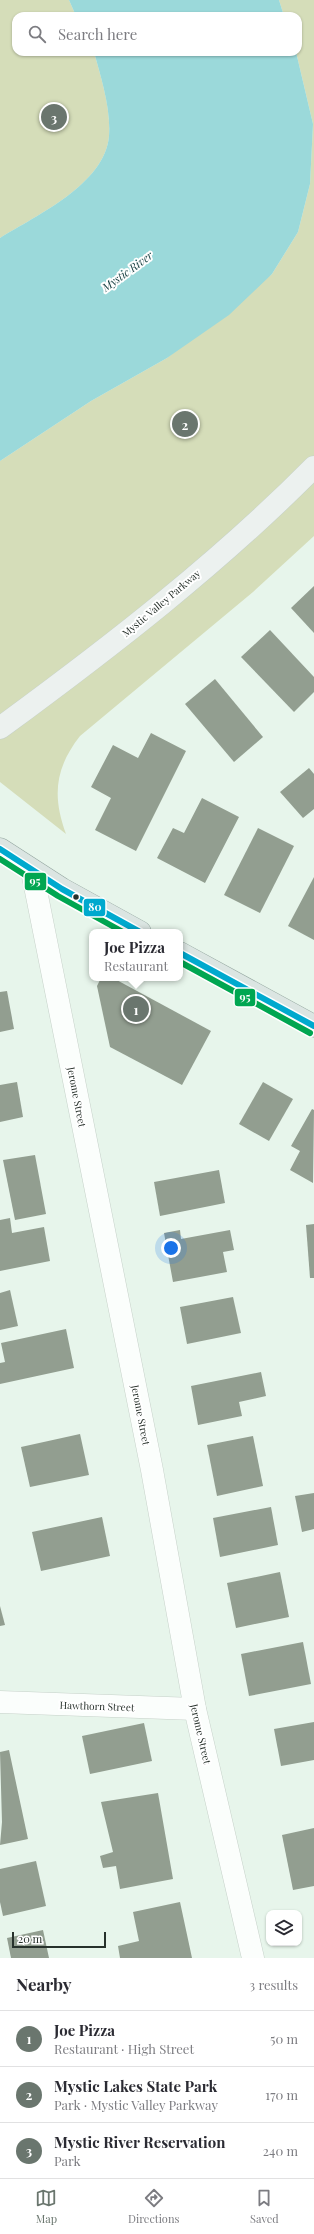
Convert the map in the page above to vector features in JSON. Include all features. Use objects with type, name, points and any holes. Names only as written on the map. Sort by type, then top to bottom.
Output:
[{"type":"main road","name":"Mystic Valley Parkway","points":[[0,728],[100,653],[167,598],[233,543],[314,467]]},
{"type":"main road","points":[[0,849],[32,872],[135,929]]},
{"type":"main road","points":[[183,955],[314,1026]]},
{"type":"street","name":"Jerome Street","points":[[32,872],[152,1470],[195,1709],[253,1958]]},
{"type":"street","name":"Hawthorn Street","points":[[0,1702],[195,1709]]},
{"type":"green space","points":[[0,0],[69,0],[74,12],[12,12],[12,56],[95,56],[105,93],[108,115],[109,136],[105,153],[95,169],[83,183],[67,196],[0,238]]},
{"type":"green space","points":[[279,0],[314,0],[314,536],[253,592],[80,736],[65,759],[58,783],[59,807],[66,834],[0,782],[0,461],[91,401],[167,358],[272,274],[298,232],[310,184],[313,124],[297,56],[302,56],[302,12],[283,12]]},
{"type":"water","points":[[69,0],[279,0],[283,12],[74,12]]},
{"type":"water","name":"Mystic River","points":[[95,56],[297,56],[313,124],[310,184],[298,232],[272,274],[229,315],[167,358],[91,401],[0,461],[0,238],[67,196],[83,183],[95,169],[105,153],[109,136],[105,93]]},
{"type":"building","points":[[314,586],[314,633],[291,608]]},
{"type":"building","points":[[270,630],[314,677],[314,692],[294,712],[241,657]]},
{"type":"building","points":[[215,679],[263,737],[234,762],[185,704]]},
{"type":"building","points":[[151,733],[186,751],[136,851],[95,830],[111,798],[91,787],[113,745],[138,758]]},
{"type":"building","points":[[309,768],[314,774],[314,809],[303,818],[280,792]]},
{"type":"building","points":[[202,798],[239,817],[205,883],[157,858],[173,828],[184,833]]},
{"type":"building","points":[[258,828],[294,846],[260,913],[224,895]]},
{"type":"building","points":[[314,877],[314,940],[288,926]]},
{"type":"building","points":[[100,981],[119,981],[211,1031],[182,1085],[110,1047],[97,986]]},
{"type":"building","points":[[7,991],[14,1029],[0,1032],[0,992]]},
{"type":"building","points":[[17,1082],[23,1117],[0,1122],[0,1085]]},
{"type":"building","points":[[263,1082],[293,1099],[269,1141],[239,1124]]},
{"type":"building","points":[[312,1109],[314,1110],[313,1183],[290,1170],[300,1151],[291,1146]]},
{"type":"building","points":[[35,1155],[46,1214],[15,1220],[3,1160]]},
{"type":"building","points":[[219,1170],[225,1203],[160,1216],[154,1182]]},
{"type":"building","points":[[10,1218],[12,1233],[44,1227],[50,1261],[0,1271],[0,1220]]},
{"type":"building","points":[[314,1224],[314,1278],[310,1278],[306,1225]]},
{"type":"building","points":[[180,1230],[181,1239],[230,1230],[234,1250],[223,1252],[227,1272],[173,1282],[164,1233]]},
{"type":"building","points":[[10,1290],[18,1326],[0,1330],[0,1293]]},
{"type":"building","points":[[233,1297],[241,1333],[187,1344],[180,1307]]},
{"type":"building","points":[[66,1329],[74,1368],[0,1384],[0,1363],[5,1362],[1,1343]]},
{"type":"building","points":[[261,1372],[266,1396],[239,1402],[242,1416],[198,1425],[191,1386]]},
{"type":"building","points":[[80,1434],[89,1475],[30,1487],[21,1447]]},
{"type":"building","points":[[253,1436],[263,1486],[217,1496],[207,1445]]},
{"type":"building","points":[[314,1493],[314,1529],[302,1532],[295,1496]]},
{"type":"building","points":[[271,1507],[278,1545],[220,1557],[213,1518]]},
{"type":"building","points":[[102,1517],[110,1556],[41,1571],[32,1532]]},
{"type":"building","points":[[280,1572],[289,1617],[236,1628],[227,1583]]},
{"type":"building","points":[[0,1606],[5,1625],[0,1626]]},
{"type":"building","points":[[303,1642],[311,1684],[249,1696],[241,1654]]},
{"type":"building","points":[[314,1722],[314,1760],[281,1766],[274,1729]]},
{"type":"building","points":[[144,1723],[152,1761],[90,1774],[82,1736]]},
{"type":"building","points":[[9,1750],[28,1839],[0,1845],[2,1822],[0,1752]]},
{"type":"building","points":[[158,1793],[173,1879],[120,1889],[116,1866],[103,1868],[100,1856],[113,1852],[101,1802]]},
{"type":"building","points":[[314,1828],[314,1886],[293,1890],[282,1835]]},
{"type":"building","points":[[36,1861],[46,1906],[3,1916],[0,1902],[0,1869]]},
{"type":"building","points":[[180,1902],[192,1958],[120,1958],[118,1946],[139,1941],[133,1912]]},
{"type":"building","points":[[43,1930],[49,1958],[11,1958],[7,1938]]},
{"type":"transit line","name":"80","points":[[0,849],[62,889],[135,929]]},
{"type":"transit line","name":"95","points":[[0,859],[58,896],[118,929]]},
{"type":"transit line","name":"80","points":[[183,955],[314,1026]]},
{"type":"transit line","name":"95","points":[[183,964],[310,1033]]},
{"type":"place","name":"Mystic River Reservation","points":[[54,117]]},
{"type":"place","name":"Mystic Lakes State Park","points":[[185,424]]},
{"type":"place","name":"Joe Pizza","points":[[136,1009]]}]
